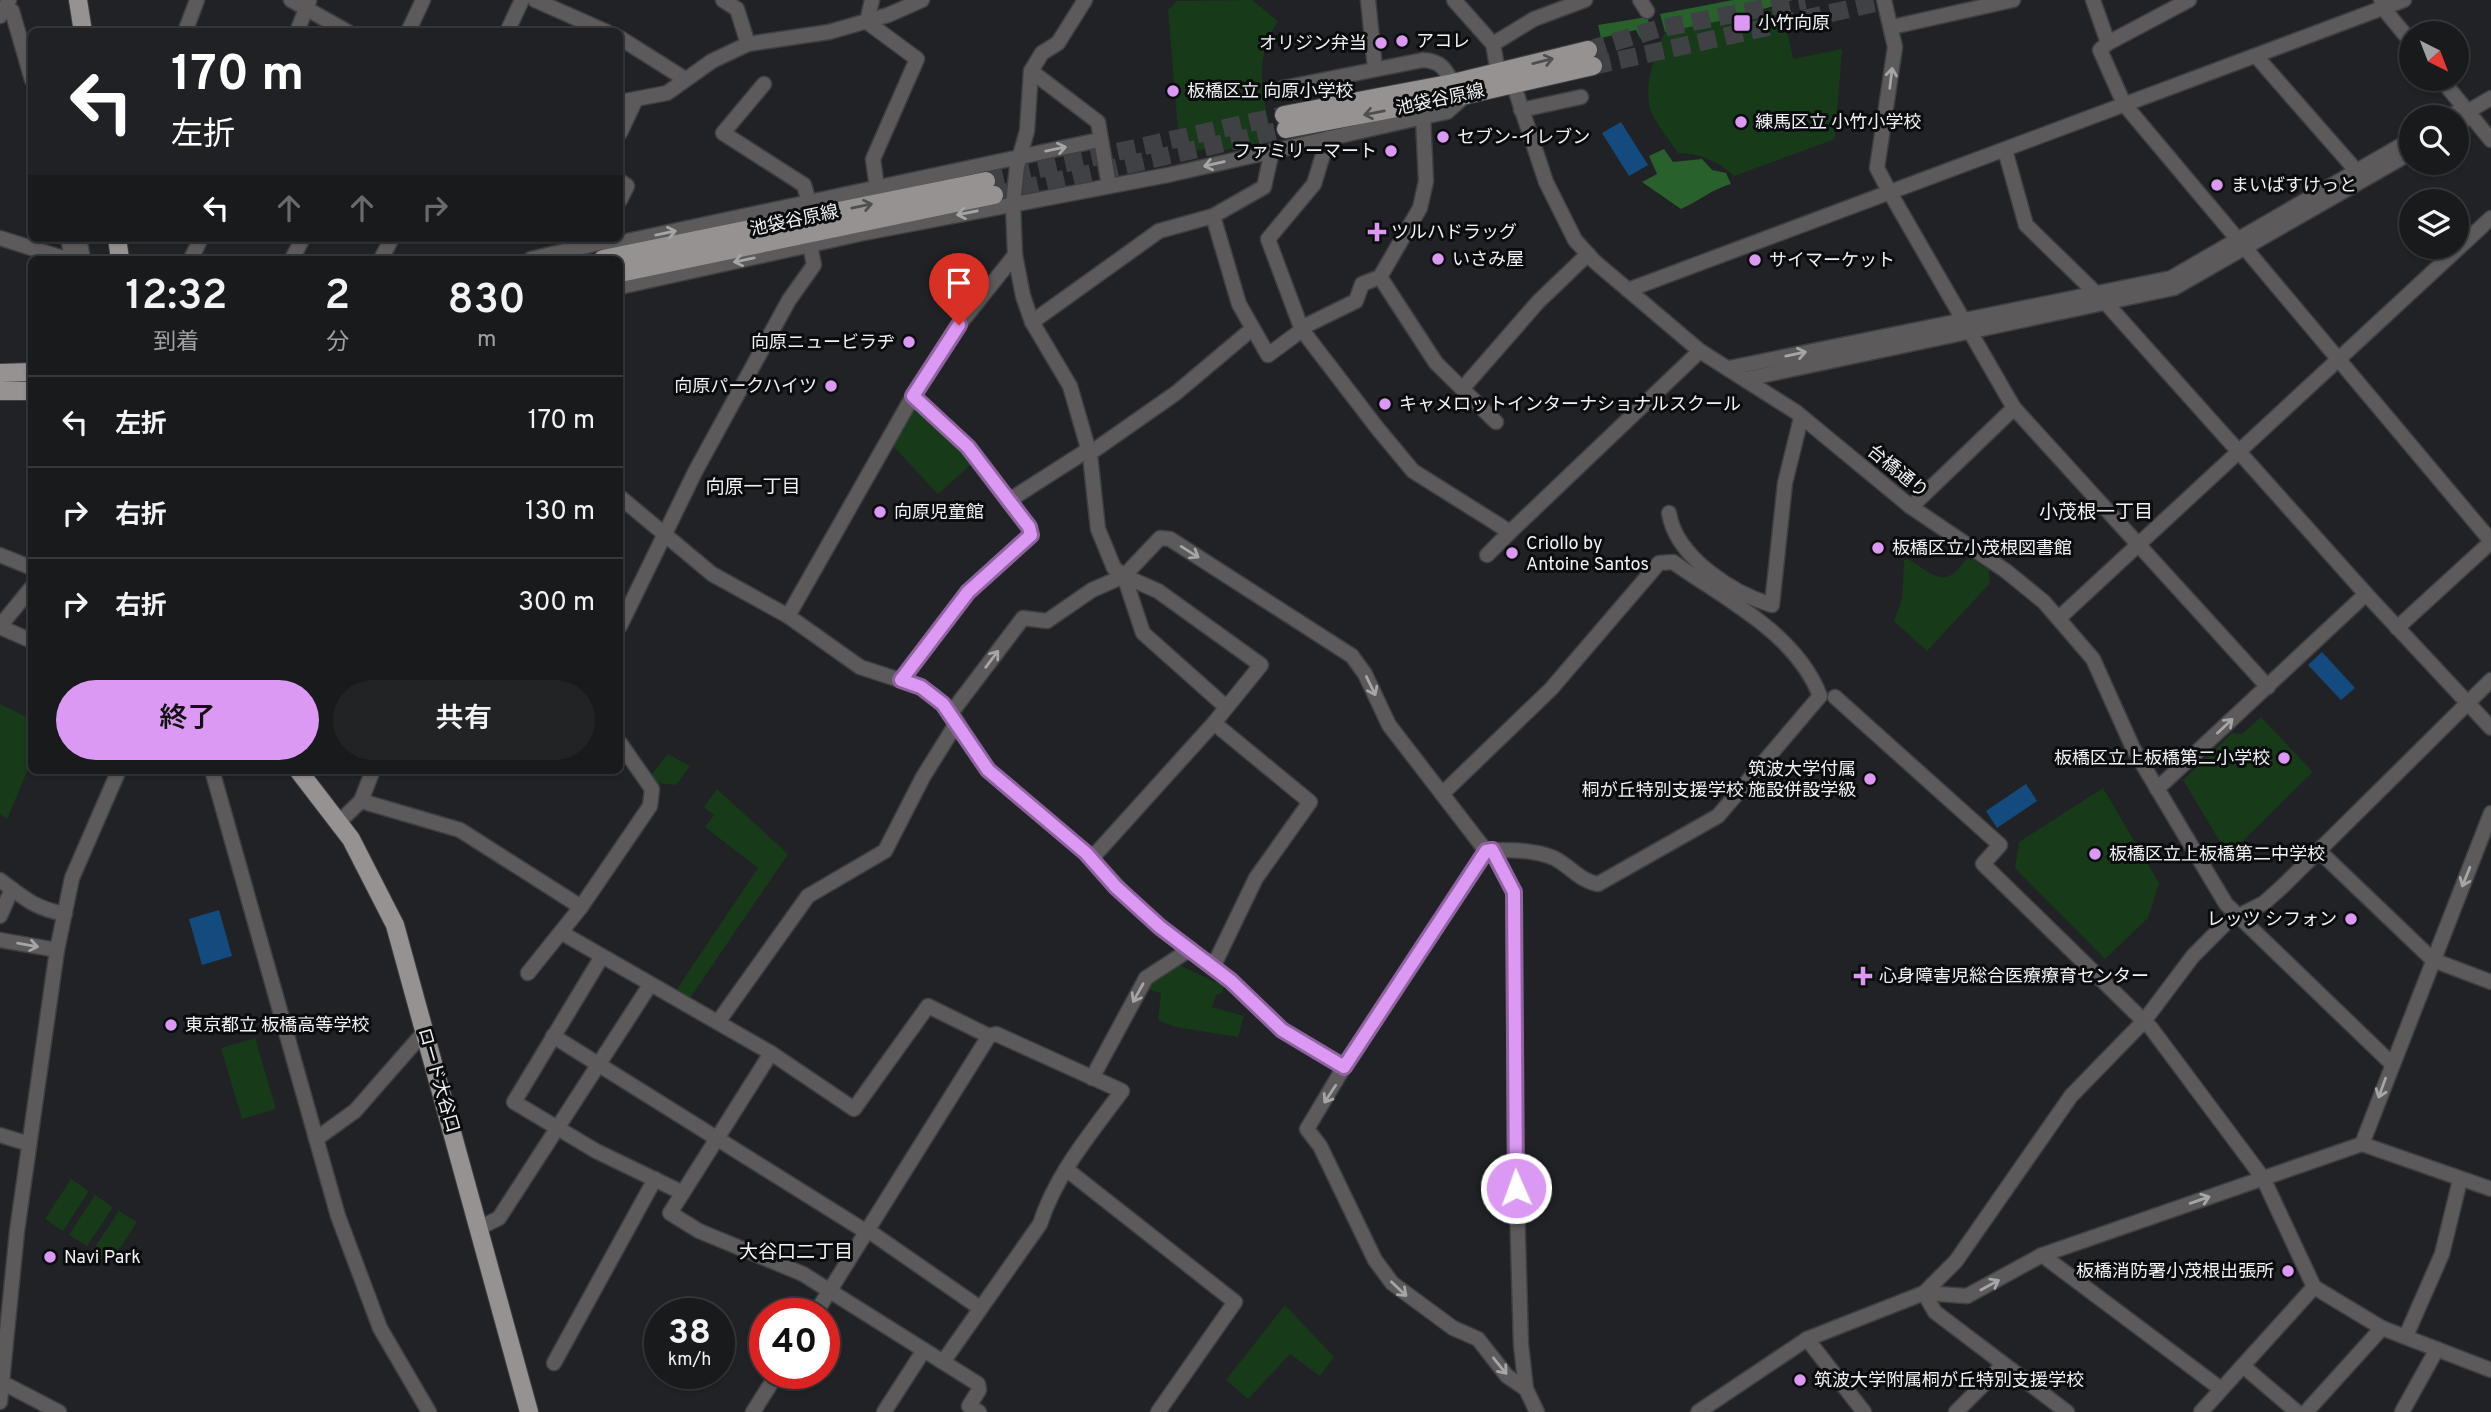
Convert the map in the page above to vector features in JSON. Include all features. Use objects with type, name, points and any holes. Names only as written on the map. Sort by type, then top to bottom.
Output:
[{"type":"main road","points":[[78,0],[82,28]]},
{"type":"main road","name":"池袋谷原線","points":[[1285,122],[1460,89],[1513,83],[1590,58],[1498,72],[1460,89]]},
{"type":"main road","name":"池袋谷原線","points":[[606,249],[990,188],[623,272]]},
{"type":"main road","points":[[0,373],[28,372]]},
{"type":"main road","points":[[0,391],[28,391]]},
{"type":"main road","name":"ロード大谷口","points":[[301,774],[339,822],[362,858],[395,925],[529,1412]]},
{"type":"street","points":[[187,28],[197,0]]},
{"type":"street","points":[[290,0],[308,5],[342,28]]},
{"type":"street","points":[[410,28],[422,0]]},
{"type":"street","points":[[509,28],[522,0]]},
{"type":"street","points":[[535,0],[598,28]]},
{"type":"street","points":[[723,0],[737,9],[748,44]]},
{"type":"street","points":[[867,22],[872,0]]},
{"type":"street","points":[[623,101],[667,93],[723,55],[748,44],[829,32],[867,22],[922,0]]},
{"type":"street","points":[[1085,0],[1058,43],[1042,53],[1031,71],[1027,131],[1013,204],[1015,255],[1023,296],[1032,322],[1070,386],[1089,451],[1098,528],[1114,568],[1124,576],[1158,591],[1261,665],[1214,723],[1092,859]]},
{"type":"street","points":[[1368,0],[1375,68]]},
{"type":"street","points":[[1455,0],[1493,44],[1498,72]]},
{"type":"street","points":[[1493,44],[1534,19],[1585,0]]},
{"type":"street","points":[[1884,0],[1895,47],[1877,168],[1889,191],[2014,408],[2268,687]]},
{"type":"street","points":[[1892,27],[2013,0]]},
{"type":"street","points":[[2093,0],[2108,43]]},
{"type":"street","points":[[2189,0],[2108,43],[2101,50],[2124,104],[2491,542],[2397,628]]},
{"type":"street","points":[[1628,290],[2256,56],[2382,4],[2404,0]]},
{"type":"street","points":[[2382,4],[2399,26]]},
{"type":"street","points":[[299,28],[308,5]]},
{"type":"street","points":[[8,7],[23,12],[28,31]]},
{"type":"street","points":[[8,7],[28,68]]},
{"type":"street","points":[[867,22],[917,59],[873,159],[877,188]]},
{"type":"street","points":[[623,40],[685,79]]},
{"type":"street","points":[[2256,56],[2360,175]]},
{"type":"street","points":[[623,286],[810,245],[1109,186],[1447,112],[1460,89],[1443,66],[1435,61],[1375,68],[1283,88]]},
{"type":"street","points":[[1031,71],[1098,122],[1109,186]]},
{"type":"street","name":"台橋通り","points":[[1513,83],[1559,213],[1575,240],[1628,290],[1700,351],[1730,368],[1801,418],[1911,507],[2006,571],[2059,618],[2093,659],[2133,748],[2212,884],[2237,915],[2391,1063]]},
{"type":"street","points":[[764,84],[723,133],[804,185],[808,202]]},
{"type":"street","points":[[2451,91],[2462,105]]},
{"type":"street","points":[[1521,110],[1581,97]]},
{"type":"street","points":[[2469,111],[2491,98]]},
{"type":"street","points":[[623,127],[636,99]]},
{"type":"street","points":[[2469,113],[2491,141]]},
{"type":"street","points":[[1213,216],[1239,304],[1268,355],[1302,329],[1356,301],[1362,284],[1380,277],[1420,208],[1426,181],[1423,117]]},
{"type":"street","points":[[1328,138],[1314,184],[1268,239],[1302,329],[1341,384],[1413,471],[1510,532]]},
{"type":"street","points":[[539,256],[575,243],[606,249],[627,241],[1099,139]]},
{"type":"street","points":[[1730,368],[2100,298],[2171,278],[2241,245],[2360,175],[2399,148]]},
{"type":"street","points":[[2004,150],[2026,225],[2100,298],[2365,594],[2491,729]]},
{"type":"street","points":[[1032,322],[1159,231],[1213,216],[1264,187],[1272,151]]},
{"type":"street","points":[[2360,175],[2399,158]]},
{"type":"street","points":[[2059,618],[2491,218]]},
{"type":"street","points":[[0,238],[57,256]]},
{"type":"street","points":[[623,619],[663,532],[789,300],[814,265],[810,245]]},
{"type":"street","points":[[1463,388],[1538,302],[1588,254]]},
{"type":"street","points":[[788,616],[913,396],[959,325],[1015,255]]},
{"type":"street","points":[[1380,277],[1436,363],[1496,422]]},
{"type":"street","points":[[1746,379],[1966,325]]},
{"type":"street","points":[[1007,501],[1176,393],[1252,329]]},
{"type":"street","points":[[1487,555],[1700,351]]},
{"type":"street","points":[[901,680],[968,592],[1031,535],[1029,527],[968,447],[913,396]]},
{"type":"street","points":[[1911,507],[2014,408]]},
{"type":"street","points":[[1669,513],[1672,530],[1701,563],[1733,589],[1772,605],[1785,483],[1801,418]]},
{"type":"street","points":[[623,499],[712,574],[788,616],[860,667],[901,680],[934,696],[953,718],[988,770],[1092,859],[1130,901],[1213,967],[1282,1030],[1344,1067]]},
{"type":"street","points":[[718,1022],[808,896],[885,851],[953,718],[1023,618],[1046,621],[1092,590],[1124,576],[1160,538],[1170,539],[1352,656],[1365,674],[1389,725],[1442,794],[1503,866],[1514,892],[1515,1135],[1521,1345],[1526,1389],[1537,1412]]},
{"type":"street","points":[[0,555],[28,566]]},
{"type":"street","points":[[1442,794],[1525,716],[1659,563],[1665,561],[1673,562],[1783,639],[1816,684],[1820,695],[1718,816],[1598,884],[1588,882],[1554,858],[1520,850],[1489,851]]},
{"type":"street","points":[[1124,576],[1143,633],[1226,707]]},
{"type":"street","points":[[28,592],[0,627],[28,639]]},
{"type":"street","points":[[2157,789],[2365,594]]},
{"type":"street","points":[[1698,1412],[1807,1339],[1924,1293],[1956,1261],[2071,1096],[2144,1021],[2193,956],[2237,915],[2264,903],[2491,680]]},
{"type":"street","points":[[1835,697],[2000,845],[1983,864],[2144,1021],[2263,1178],[2314,1287],[2382,1328],[2491,1370]]},
{"type":"street","points":[[1213,967],[1256,878],[1310,802],[1214,723]]},
{"type":"street","points":[[528,973],[581,908],[650,806],[652,789],[623,747]]},
{"type":"street","points":[[0,1402],[6,1265],[29,1144],[57,950],[72,878],[117,774]]},
{"type":"street","points":[[213,774],[338,1216],[380,1328],[429,1412]]},
{"type":"street","points":[[339,822],[361,802],[372,774]]},
{"type":"street","points":[[361,802],[460,830],[581,908]]},
{"type":"street","points":[[2362,1144],[2391,1063],[2491,813]]},
{"type":"street","points":[[1489,851],[1344,1067],[1307,1129],[1320,1146],[1375,1260],[1392,1283],[1411,1300],[1454,1328],[1478,1339],[1507,1376],[1526,1389]]},
{"type":"street","points":[[2319,851],[2433,960],[2491,982]]},
{"type":"street","points":[[6,885],[21,899],[44,910],[65,914]]},
{"type":"street","points":[[0,916],[6,885]]},
{"type":"street","points":[[562,933],[601,958],[771,1053],[854,1110],[928,1006],[989,1036]]},
{"type":"street","points":[[0,940],[57,950]]},
{"type":"street","points":[[1092,1078],[1146,978],[1189,950]]},
{"type":"street","points":[[601,958],[514,1102],[558,1130],[681,1192]]},
{"type":"street","points":[[479,1228],[499,1218],[650,985]]},
{"type":"street","points":[[316,1139],[355,1111],[425,1031]]},
{"type":"street","points":[[825,1298],[989,1036],[996,1034],[1122,1091],[1066,1169],[1047,1201],[1040,1224],[943,1362]]},
{"type":"street","points":[[553,1036],[866,1230],[980,1308]]},
{"type":"street","points":[[771,1053],[670,1213],[699,1231],[803,1275],[978,1384],[979,1390],[969,1406],[979,1412]]},
{"type":"street","points":[[0,1135],[29,1144]]},
{"type":"street","points":[[1924,1293],[1967,1296],[2042,1255],[2362,1144],[2491,1189]]},
{"type":"street","points":[[1066,1169],[1236,1303],[1158,1412]]},
{"type":"street","points":[[554,1363],[655,1179]]},
{"type":"street","points":[[2406,1336],[2442,1254],[2460,1180]]},
{"type":"street","points":[[2042,1255],[2221,1389]]},
{"type":"street","points":[[2201,1412],[2314,1287]]},
{"type":"street","points":[[1924,1293],[1936,1312],[2067,1412]]},
{"type":"street","points":[[2306,1412],[2382,1328]]},
{"type":"street","points":[[1807,1339],[1864,1412]]},
{"type":"street","points":[[2402,1412],[2437,1349]]},
{"type":"street","points":[[884,1412],[924,1350]]},
{"type":"street","points":[[1955,1412],[2003,1365]]},
{"type":"street","points":[[2243,1366],[2297,1412]]},
{"type":"street","points":[[1,1378],[59,1412]]},
{"type":"street","points":[[753,1412],[768,1389]]},
{"type":"green space","points":[[1252,0],[1278,21],[1270,36],[1262,65],[1263,94],[1273,140],[1212,153],[1210,148],[1180,154],[1168,10],[1177,1]]},
{"type":"green space","points":[[1733,0],[1793,0],[1734,18],[1665,32],[1660,14]]},
{"type":"green space","points":[[1782,7],[1793,59],[1842,49],[1835,139],[1734,176],[1708,159],[1694,154],[1678,153],[1653,116],[1648,96],[1650,73],[1665,32]]},
{"type":"green space","points":[[1647,17],[1654,35],[1640,38],[1636,30],[1601,38],[1598,25]]},
{"type":"green space","points":[[1664,149],[1673,162],[1702,159],[1712,170],[1726,173],[1731,184],[1681,209],[1642,182],[1657,174],[1649,156]]},
{"type":"green space","points":[[919,408],[974,462],[938,494],[893,446],[914,409]]},
{"type":"green space","points":[[1968,557],[1989,570],[1990,583],[1927,651],[1894,621],[1902,599],[1904,560],[1908,559],[1934,575],[1947,577]]},
{"type":"green space","points":[[0,704],[28,718],[28,769],[7,819],[0,814]]},
{"type":"green space","points":[[2261,717],[2313,772],[2228,855],[2183,780],[2232,733],[2242,734]]},
{"type":"green space","points":[[668,754],[690,766],[676,785],[658,783],[651,775]]},
{"type":"green space","points":[[2103,788],[2159,883],[2148,918],[2105,959],[2015,868],[2019,842]]},
{"type":"green space","points":[[717,789],[788,854],[688,1001],[675,992],[758,868],[705,827],[714,815],[704,807]]},
{"type":"green space","points":[[1179,965],[1224,986],[1222,993],[1216,995],[1212,1007],[1244,1016],[1238,1037],[1175,1027],[1158,1020],[1161,993],[1146,989],[1152,980]]},
{"type":"green space","points":[[255,1038],[276,1109],[242,1119],[221,1048]]},
{"type":"green space","points":[[71,1179],[89,1191],[63,1231],[45,1219]]},
{"type":"green space","points":[[95,1195],[113,1207],[87,1246],[69,1235]]},
{"type":"green space","points":[[119,1211],[137,1222],[111,1262],[93,1250]]},
{"type":"green space","points":[[1285,1305],[1334,1357],[1320,1376],[1290,1354],[1248,1399],[1226,1380]]},
{"type":"water","points":[[1621,122],[1648,165],[1629,176],[1602,133]]},
{"type":"water","points":[[2322,652],[2355,688],[2341,700],[2308,665]]},
{"type":"water","points":[[2026,784],[2037,801],[1997,828],[1986,811]]},
{"type":"water","points":[[219,910],[232,956],[202,965],[189,919]]},
{"type":"tunnel","points":[[1588,50],[1657,29],[1805,0]]},
{"type":"tunnel","points":[[1593,66],[1889,0]]},
{"type":"tunnel","points":[[986,181],[1284,115]]},
{"type":"tunnel","points":[[994,195],[1286,129]]},
{"type":"place","name":"小竹向原","points":[[1742,23]]},
{"type":"place","name":"アコレ","points":[[1402,41]]},
{"type":"place","name":"オリジン弁当","points":[[1381,43]]},
{"type":"place","name":"板橋区立 向原小学校","points":[[1173,91]]},
{"type":"place","name":"練馬区立 小竹小学校","points":[[1741,122]]},
{"type":"place","name":"セブン-イレブン","points":[[1443,137]]},
{"type":"place","name":"ファミリーマート","points":[[1391,151]]},
{"type":"place","name":"まいばすけっと","points":[[2217,185]]},
{"type":"place","name":"ツルハドラッグ","points":[[1377,232]]},
{"type":"place","name":"いさみ屋","points":[[1438,259]]},
{"type":"place","name":"サイマーケット","points":[[1755,260]]},
{"type":"place","name":"向原ニュービラヂ","points":[[909,342]]},
{"type":"place","name":"向原パークハイツ","points":[[831,386]]},
{"type":"place","name":"キャメロットインターナショナルスクール","points":[[1385,404]]},
{"type":"place","name":"向原児童館","points":[[880,512]]},
{"type":"place","name":"板橋区立小茂根図書館","points":[[1878,548]]},
{"type":"place","name":"Criollo by Antoine Santos","points":[[1512,553]]},
{"type":"place","name":"板橋区立上板橋第二小学校","points":[[2284,758]]},
{"type":"place","name":"筑波大学付属 桐が丘特別支援学校 施設併設学級","points":[[1870,779]]},
{"type":"place","name":"板橋区立上板橋第二中学校","points":[[2095,854]]},
{"type":"place","name":"レッツ シフォン","points":[[2351,919]]},
{"type":"place","name":"心身障害児総合医療療育センター","points":[[1863,976]]},
{"type":"place","name":"東京都立 板橋高等学校","points":[[171,1025]]},
{"type":"place","name":"Navi Park","points":[[50,1257]]},
{"type":"place","name":"板橋消防署小茂根出張所","points":[[2288,1271]]},
{"type":"place","name":"筑波大学附属桐が丘特別支援学校","points":[[1800,1380]]},
{"type":"district","name":"向原一丁目","points":[[753,486]]},
{"type":"district","name":"小茂根一丁目","points":[[2096,511]]},
{"type":"district","name":"大谷口二丁目","points":[[796,1251]]},
{"type":"route","points":[[959,325],[913,396],[968,447],[1029,527],[1031,535],[968,592],[901,680],[921,687],[943,704],[988,770],[1086,853],[1130,901],[1231,981],[1282,1030],[1344,1067],[1486,851],[1492,850],[1506,871],[1514,892],[1516,1188]]}]
